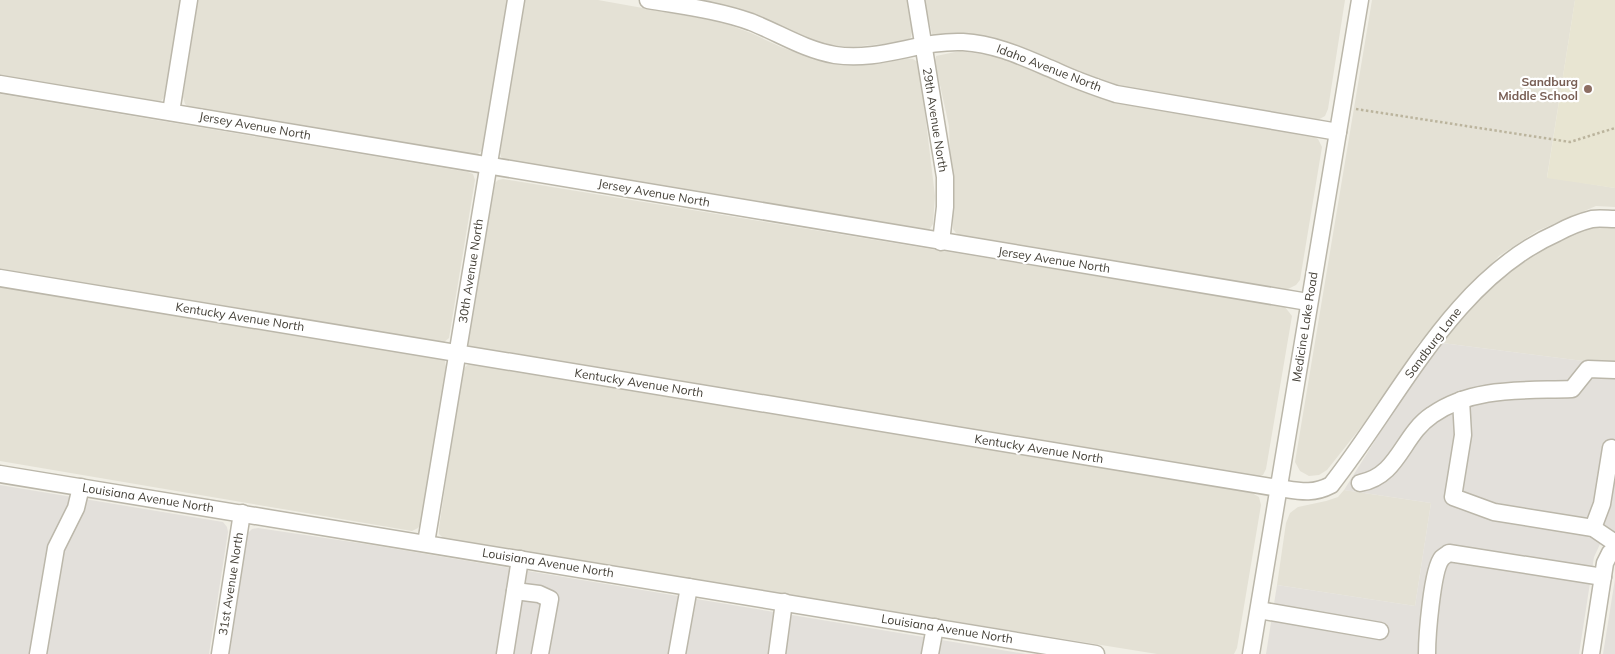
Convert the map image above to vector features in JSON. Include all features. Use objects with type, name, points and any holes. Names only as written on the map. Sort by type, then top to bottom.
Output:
[{"type":"street","points":[[172,112],[189,0]]},
{"type":"street","name":"30th Avenue North","points":[[426,543],[516,0]]},
{"type":"street","name":"Idaho Avenue North","points":[[648,0],[731,16],[753,23],[820,52],[836,55],[869,56],[943,43],[982,44],[1003,49],[1086,84],[1116,94],[1338,132]]},
{"type":"street","name":"29th Avenue North","points":[[916,0],[945,177],[941,242]]},
{"type":"street","name":"Medicine Lake Road","points":[[1251,654],[1308,302],[1360,0]]},
{"type":"street","name":"Jersey Avenue North","points":[[0,84],[1308,302]]},
{"type":"street","name":"Sandburg Lane","points":[[1278,488],[1308,492],[1319,491],[1331,485],[1447,322],[1474,291],[1503,265],[1524,250],[1574,224],[1594,219],[1615,219]]},
{"type":"street","name":"Kentucky Avenue North","points":[[0,278],[1278,488]]},
{"type":"street","points":[[1360,483],[1372,481],[1386,472],[1420,424],[1443,408],[1461,400],[1495,391],[1572,390],[1588,369],[1615,370]]},
{"type":"street","points":[[1461,400],[1463,434],[1453,496],[1494,512],[1593,528],[1615,543]]},
{"type":"street","points":[[1593,528],[1602,504],[1611,448]]},
{"type":"street","name":"Louisiana Avenue North","points":[[0,474],[1096,654]]},
{"type":"street","points":[[38,654],[56,548],[76,508],[81,487]]},
{"type":"street","name":"31st Avenue North","points":[[220,654],[242,513]]},
{"type":"street","points":[[1591,654],[1604,570],[1610,552],[1615,548]]},
{"type":"street","points":[[1426,654],[1427,632],[1435,580],[1441,558],[1449,553],[1604,570]]},
{"type":"street","points":[[504,654],[520,559]]},
{"type":"street","points":[[677,654],[689,586]]},
{"type":"street","points":[[515,592],[550,598],[540,654]]},
{"type":"street","points":[[777,654],[784,602]]},
{"type":"street","points":[[1259,610],[1380,631]]},
{"type":"street","points":[[930,654],[935,627]]},
{"type":"path","points":[[1342,107],[1570,142],[1615,128]]},
{"type":"shaded area","points":[[0,0],[180,0],[165,96],[161,101],[154,102],[0,77]]},
{"type":"shaded area","points":[[198,0],[508,0],[482,151],[475,156],[190,108],[185,104],[183,97]]},
{"type":"shaded area","points":[[523,0],[598,0],[721,22],[814,59],[875,63],[906,58],[913,59],[919,63],[935,196],[933,224],[929,230],[924,231],[506,160],[501,157],[499,150]]},
{"type":"shaded area","points":[[693,0],[909,0],[913,27],[911,37],[906,42],[839,48],[822,44],[731,7]]},
{"type":"shaded area","points":[[924,0],[1345,0],[1328,109],[1325,116],[1316,121],[1119,88],[997,40],[970,36],[935,36],[932,34]]},
{"type":"shaded area","points":[[1372,0],[1575,0],[1547,177],[1615,188],[1615,207],[1596,206],[1537,231],[1499,256],[1418,344],[1373,412],[1327,470],[1319,475],[1309,476],[1300,471],[1295,462]]},
{"type":"shaded area","name":"Sandburg Middle School","points":[[1575,0],[1615,0],[1615,188],[1547,178]]},
{"type":"shaded area","points":[[960,51],[1000,57],[1083,92],[1118,102],[1313,136],[1318,139],[1322,147],[1300,280],[1296,285],[1286,290],[961,236],[956,233],[953,229],[949,126],[935,62],[936,56]]},
{"type":"shaded area","points":[[0,94],[473,174],[475,180],[449,338],[443,343],[0,270]]},
{"type":"shaded area","points":[[503,179],[1285,307],[1292,316],[1266,469],[1263,475],[1252,478],[475,349],[468,345],[466,340],[494,184],[498,180]]},
{"type":"shaded area","points":[[1615,225],[1615,365],[1442,343],[1475,301],[1533,255],[1563,235],[1588,226]]},
{"type":"shaded area","points":[[0,286],[443,358],[446,367],[421,525],[412,531],[0,461]]},
{"type":"shaded area","points":[[1442,343],[1615,365],[1615,533],[1601,542],[1594,557],[1579,654],[1266,654],[1277,585],[1415,606],[1431,503],[1344,490],[1405,393]]},
{"type":"shaded area","points":[[471,363],[1252,493],[1259,497],[1261,505],[1237,648],[1234,654],[1157,654],[444,539],[439,534],[439,528],[462,372]]},
{"type":"shaded area","points":[[0,485],[223,522],[228,532],[209,654],[0,654]]},
{"type":"shaded area","points":[[1344,490],[1431,503],[1415,606],[1277,585],[1286,523],[1290,513],[1298,507],[1338,497]]},
{"type":"shaded area","points":[[258,528],[372,545],[1026,654],[228,654],[247,534],[252,529]]},
{"type":"shaded area","points":[[1615,579],[1615,654],[1603,654]]},
{"type":"place","name":"Sandburg Middle School","points":[[1588,89]]}]
